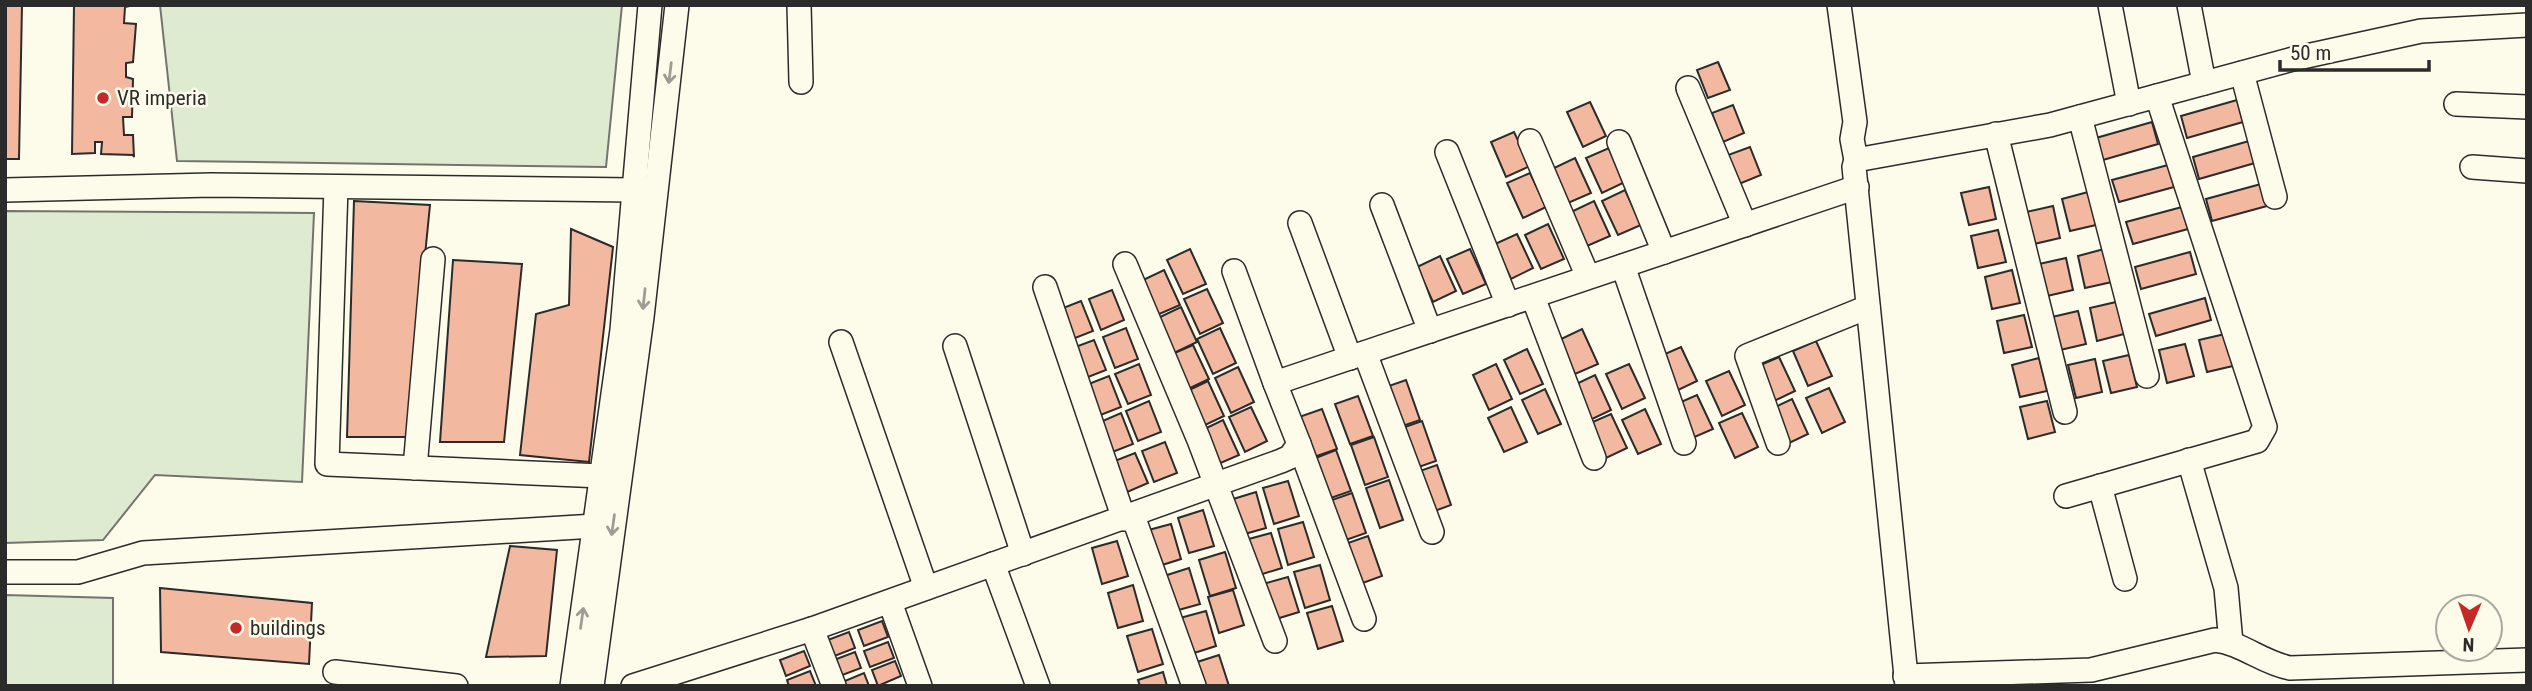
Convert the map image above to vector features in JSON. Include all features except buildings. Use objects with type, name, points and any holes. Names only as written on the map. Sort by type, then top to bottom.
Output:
[{"type":"street","points":[[572,686],[602,476],[622,396],[634,190],[650,5]]},
{"type":"street","points":[[592,686],[622,396],[677,5]]},
{"type":"street","points":[[799,5],[801,82]]},
{"type":"street","points":[[1825,5],[1843,125],[1854,150]]},
{"type":"street","points":[[1839,5],[1854,122],[1854,167],[1904,668],[2100,677],[2207,640],[2231,643],[2271,663],[2290,668],[2527,660]]},
{"type":"street","points":[[2110,5],[2129,104]]},
{"type":"street","points":[[2189,5],[2204,83]]},
{"type":"street","points":[[1854,150],[1996,134],[2080,117],[2242,73],[2421,31],[2527,25]]},
{"type":"street","points":[[2242,73],[2275,197]]},
{"type":"street","points":[[1688,89],[1745,225]]},
{"type":"street","points":[[2066,496],[2257,441],[2265,427],[2157,96]]},
{"type":"street","points":[[2456,104],[2527,107]]},
{"type":"street","points":[[2080,117],[2147,376]]},
{"type":"street","points":[[1996,134],[2065,412]]},
{"type":"street","points":[[1530,141],[1588,277]]},
{"type":"street","points":[[1619,142],[1664,252]]},
{"type":"street","points":[[1447,152],[1507,305]]},
{"type":"street","points":[[2473,167],[2527,171]]},
{"type":"street","points":[[5,190],[211,185],[634,190]]},
{"type":"street","points":[[336,187],[327,464],[602,476]]},
{"type":"street","points":[[1275,383],[1857,187]]},
{"type":"street","points":[[1382,205],[1430,331]]},
{"type":"street","points":[[1300,223],[1432,531]]},
{"type":"street","points":[[415,468],[433,259]]},
{"type":"street","points":[[1125,264],[1216,486],[1275,641]]},
{"type":"street","points":[[1623,266],[1684,443]]},
{"type":"street","points":[[1234,271],[1364,619]]},
{"type":"street","points":[[1045,287],[1194,686]]},
{"type":"street","points":[[1533,297],[1594,458]]},
{"type":"street","points":[[1778,443],[1747,356],[1868,307]]},
{"type":"street","points":[[841,342],[926,588]]},
{"type":"street","points":[[955,346],[1023,554]]},
{"type":"street","points":[[633,686],[812,629],[1216,486],[1290,457],[1298,444]]},
{"type":"street","points":[[2189,460],[2228,598],[2231,643]]},
{"type":"street","points":[[2100,486],[2125,579]]},
{"type":"street","points":[[5,572],[78,572],[143,554],[595,526]]},
{"type":"street","points":[[993,564],[1038,686]]},
{"type":"street","points":[[890,602],[920,686]]},
{"type":"street","points":[[812,629],[834,686]]},
{"type":"street","points":[[335,672],[456,686]]},
{"type":"green space","points":[[160,5],[622,5],[606,167],[177,161]]},
{"type":"green space","points":[[5,211],[314,213],[302,482],[155,475],[103,540],[5,543]]},
{"type":"green space","points":[[5,595],[113,598],[113,686],[5,686]]},
{"type":"place","name":"VR imperia","points":[[103,98]]},
{"type":"place","name":"buildings","points":[[236,628]]}]
